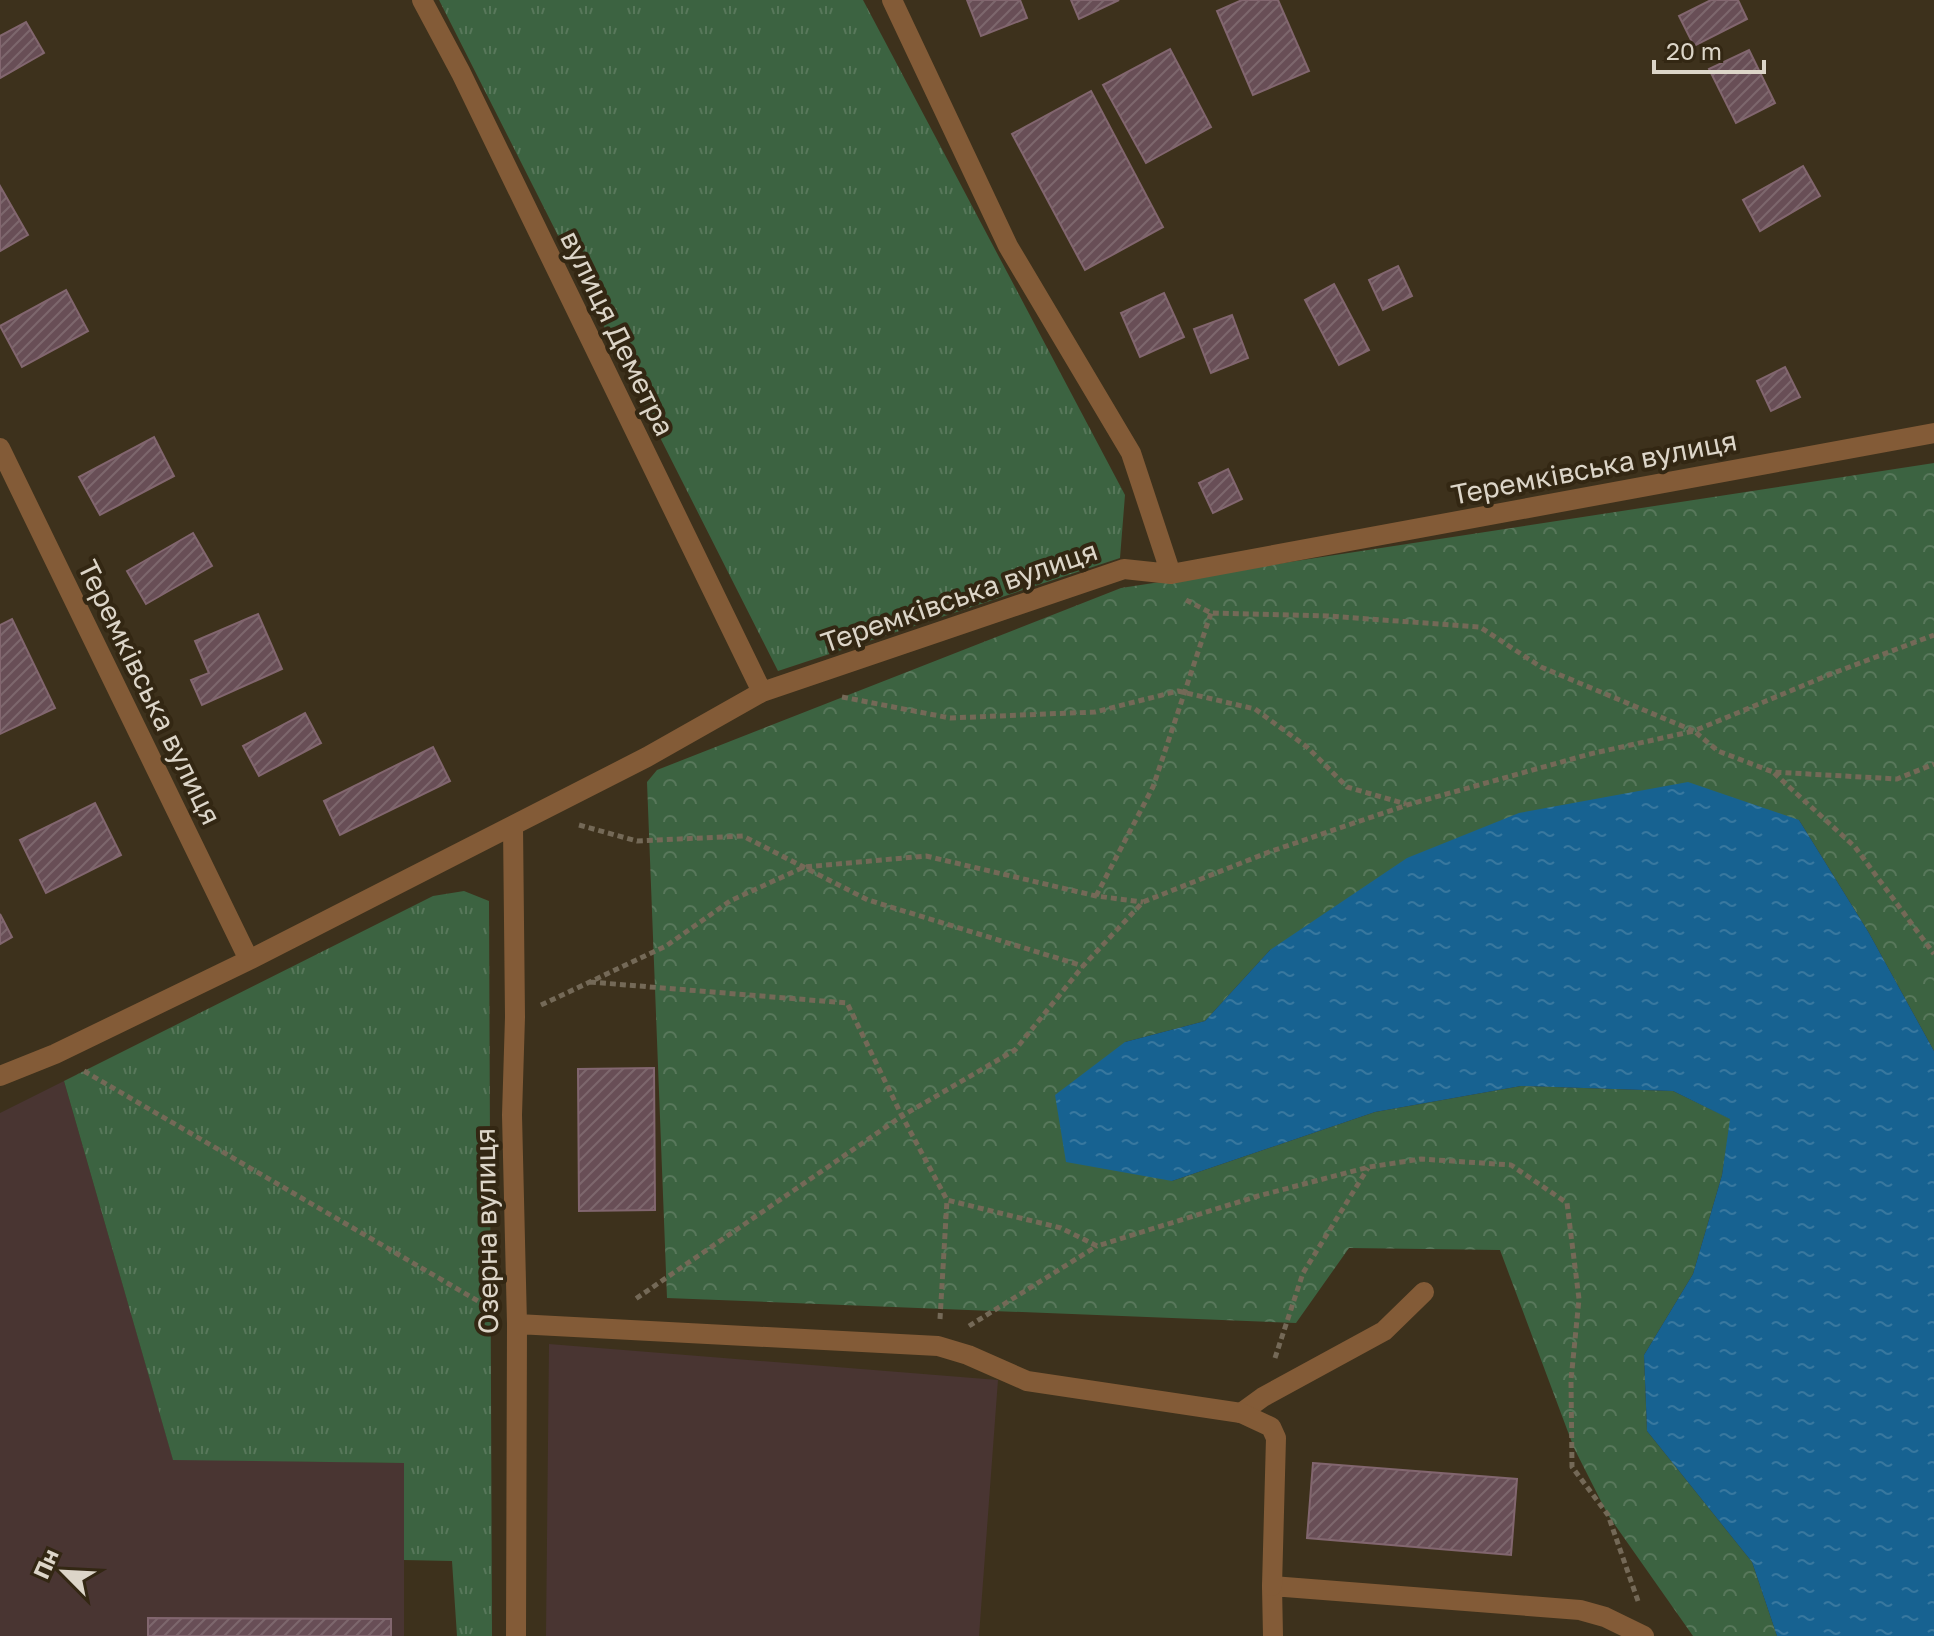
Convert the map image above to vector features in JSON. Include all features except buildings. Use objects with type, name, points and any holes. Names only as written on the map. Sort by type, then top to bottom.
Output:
[{"type":"street","name":"вулиця Деметра","points":[[422,0],[772,688]]},
{"type":"street","points":[[892,0],[1008,246],[1131,453],[1172,584]]},
{"type":"street","name":"Теремківська вулиця","points":[[0,1076],[55,1054],[249,960],[647,757],[772,688],[1124,569],[1172,584],[1934,433]]},
{"type":"street","name":"Теремківська вулиця","points":[[0,448],[249,960]]},
{"type":"street","name":"Озерна вулиця","points":[[513,826],[516,1636]]},
{"type":"street","points":[[1241,1413],[1263,1397],[1384,1331],[1424,1292]]},
{"type":"street","points":[[517,1324],[938,1346],[968,1355],[1027,1381],[1241,1413],[1271,1427],[1276,1438],[1273,1636]]},
{"type":"street","points":[[1272,1586],[1580,1610],[1605,1617],[1644,1636]]},
{"type":"path","points":[[1172,584],[1211,613],[1328,616],[1480,627],[1541,667],[1694,731],[1718,751],[1773,772],[1897,779],[1934,764]]},
{"type":"path","points":[[1096,896],[1153,787],[1211,613]]},
{"type":"path","points":[[593,1328],[902,1116],[1015,1050],[1083,966],[1143,902],[1269,852],[1407,805],[1590,754],[1694,731],[1934,635]]},
{"type":"path","points":[[772,688],[950,718],[1095,712],[1178,691],[1255,709],[1307,747],[1347,787],[1407,805]]},
{"type":"path","points":[[1773,772],[1855,847],[1934,954]]},
{"type":"path","points":[[537,813],[637,841],[743,836],[868,900],[1083,966]]},
{"type":"path","points":[[515,1017],[666,946],[730,901],[804,867],[926,856],[1096,896],[1143,902]]},
{"type":"path","points":[[590,982],[847,1003],[947,1200],[938,1346]]},
{"type":"path","points":[[55,1054],[517,1324]]},
{"type":"path","points":[[938,1346],[1097,1246],[1258,1196],[1369,1167],[1421,1159],[1511,1165],[1567,1203],[1579,1299],[1571,1380],[1572,1467],[1608,1515],[1639,1606]]},
{"type":"path","points":[[1263,1397],[1303,1273],[1369,1167]]},
{"type":"path","points":[[947,1200],[1061,1228],[1097,1246]]},
{"type":"shaded area","points":[[64,1081],[173,1459],[404,1463],[404,1636],[0,1636],[0,1113]]},
{"type":"shaded area","points":[[549,1344],[998,1380],[979,1636],[546,1636]]},
{"type":"green space","points":[[439,0],[863,0],[1125,495],[1120,558],[778,671]]},
{"type":"green space","points":[[1934,463],[1934,1051],[1869,933],[1799,820],[1270,950],[1205,1021],[1125,1042],[1172,1181],[1375,1112],[1521,1086],[1673,1091],[1731,1119],[1722,1175],[1693,1274],[1644,1355],[1647,1431],[1752,1562],[1777,1636],[1693,1636],[1608,1515],[1574,1448],[1500,1250],[1349,1248],[1296,1323],[667,1298],[647,782],[657,770],[1121,588]]},
{"type":"green space","points":[[464,891],[489,901],[492,1636],[457,1636],[452,1561],[404,1560],[404,1463],[173,1460],[64,1081],[433,896]]},
{"type":"water","points":[[1688,782],[1799,820],[1869,933],[1934,1051],[1934,1636],[1777,1636],[1752,1562],[1647,1431],[1644,1355],[1693,1274],[1722,1175],[1730,1119],[1673,1091],[1521,1086],[1375,1112],[1172,1181],[1066,1162],[1055,1095],[1125,1042],[1205,1021],[1270,950],[1407,858],[1519,813]]}]
